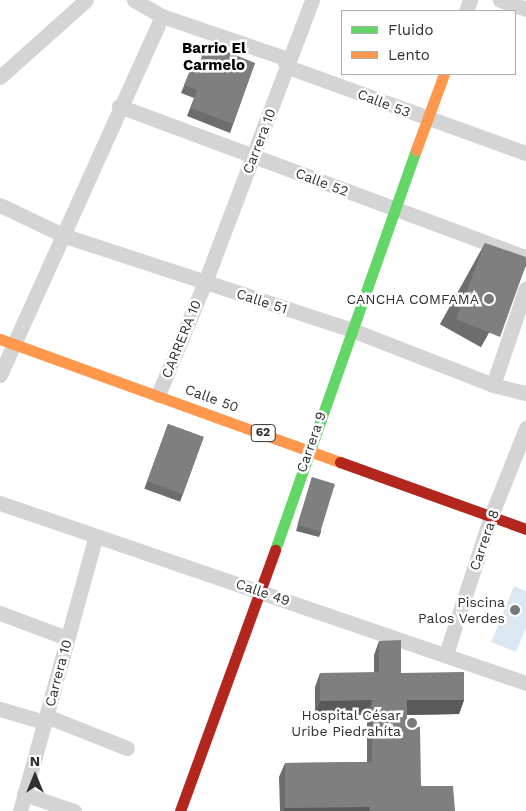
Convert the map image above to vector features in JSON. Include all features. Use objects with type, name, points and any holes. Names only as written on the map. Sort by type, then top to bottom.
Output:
[{"type":"street","points":[[0,77],[86,0]]},
{"type":"street","name":"Calle 53","points":[[134,0],[162,16],[282,57],[288,67],[427,119],[526,153]]},
{"type":"street","name":"Carrera 10","points":[[205,282],[312,0]]},
{"type":"street","points":[[500,0],[526,9]]},
{"type":"street","points":[[0,375],[7,351],[65,236],[119,106],[162,16]]},
{"type":"street","name":"Carrera 9","points":[[180,811],[261,592],[300,461],[308,449],[444,75]]},
{"type":"street","name":"Calle 52","points":[[119,106],[526,257]]},
{"type":"street","name":"Calle 51","points":[[0,205],[65,236],[352,330],[494,385],[526,393]]},
{"type":"street","name":"CARRERA 10","points":[[158,395],[205,282]]},
{"type":"street","points":[[494,385],[526,288]]},
{"type":"street","name":"Calle 50","points":[[7,351],[158,395],[308,449],[485,523],[503,534]]},
{"type":"street","name":"Carrera 8","points":[[446,654],[485,523],[526,428]]},
{"type":"street","points":[[300,461],[396,496]]},
{"type":"street","name":"Calle 49","points":[[0,504],[446,654],[526,683]]},
{"type":"street","name":"Calle 50","points":[[485,523],[526,529]]},
{"type":"street","name":"Carrera 10","points":[[20,811],[96,536]]},
{"type":"street","points":[[0,613],[67,638]]},
{"type":"street","points":[[0,709],[45,719],[128,748]]},
{"type":"street","points":[[24,794],[74,811]]},
{"type":"shaded area","name":"Piscina Palos Verdes","points":[[514,586],[526,591],[526,628],[516,652],[491,642]]},
{"type":"building","points":[[206,43],[255,63],[233,124],[191,108],[197,90],[184,85],[192,66],[198,68]]},
{"type":"building","name":"CANCHA COMFAMA","points":[[485,243],[526,257],[526,265],[500,337],[456,319]]},
{"type":"building","points":[[168,424],[204,437],[183,494],[147,481]]},
{"type":"building","points":[[312,477],[335,484],[320,532],[297,525]]},
{"type":"building","points":[[401,640],[401,673],[464,672],[464,700],[407,700],[407,727],[420,727],[421,786],[453,786],[455,811],[370,811],[370,807],[285,808],[285,763],[372,762],[372,700],[320,701],[320,673],[379,672],[379,641]]},
{"type":"traffic: fast","points":[[275,550],[416,150]]},
{"type":"traffic: slow","points":[[416,150],[444,75]]},
{"type":"traffic: slow","points":[[0,339],[340,462]]},
{"type":"traffic: jam","points":[[340,462],[526,529]]},
{"type":"traffic: jam","points":[[180,811],[275,550]]},
{"type":"place","name":"CANCHA COMFAMA","points":[[489,299]]},
{"type":"place","name":"Piscina Palos Verdes","points":[[515,610]]},
{"type":"place","name":"Hospital César Uribe Piedrahíta","points":[[412,723]]},
{"type":"district","name":"Barrio El Carmelo","points":[[214,56]]}]
